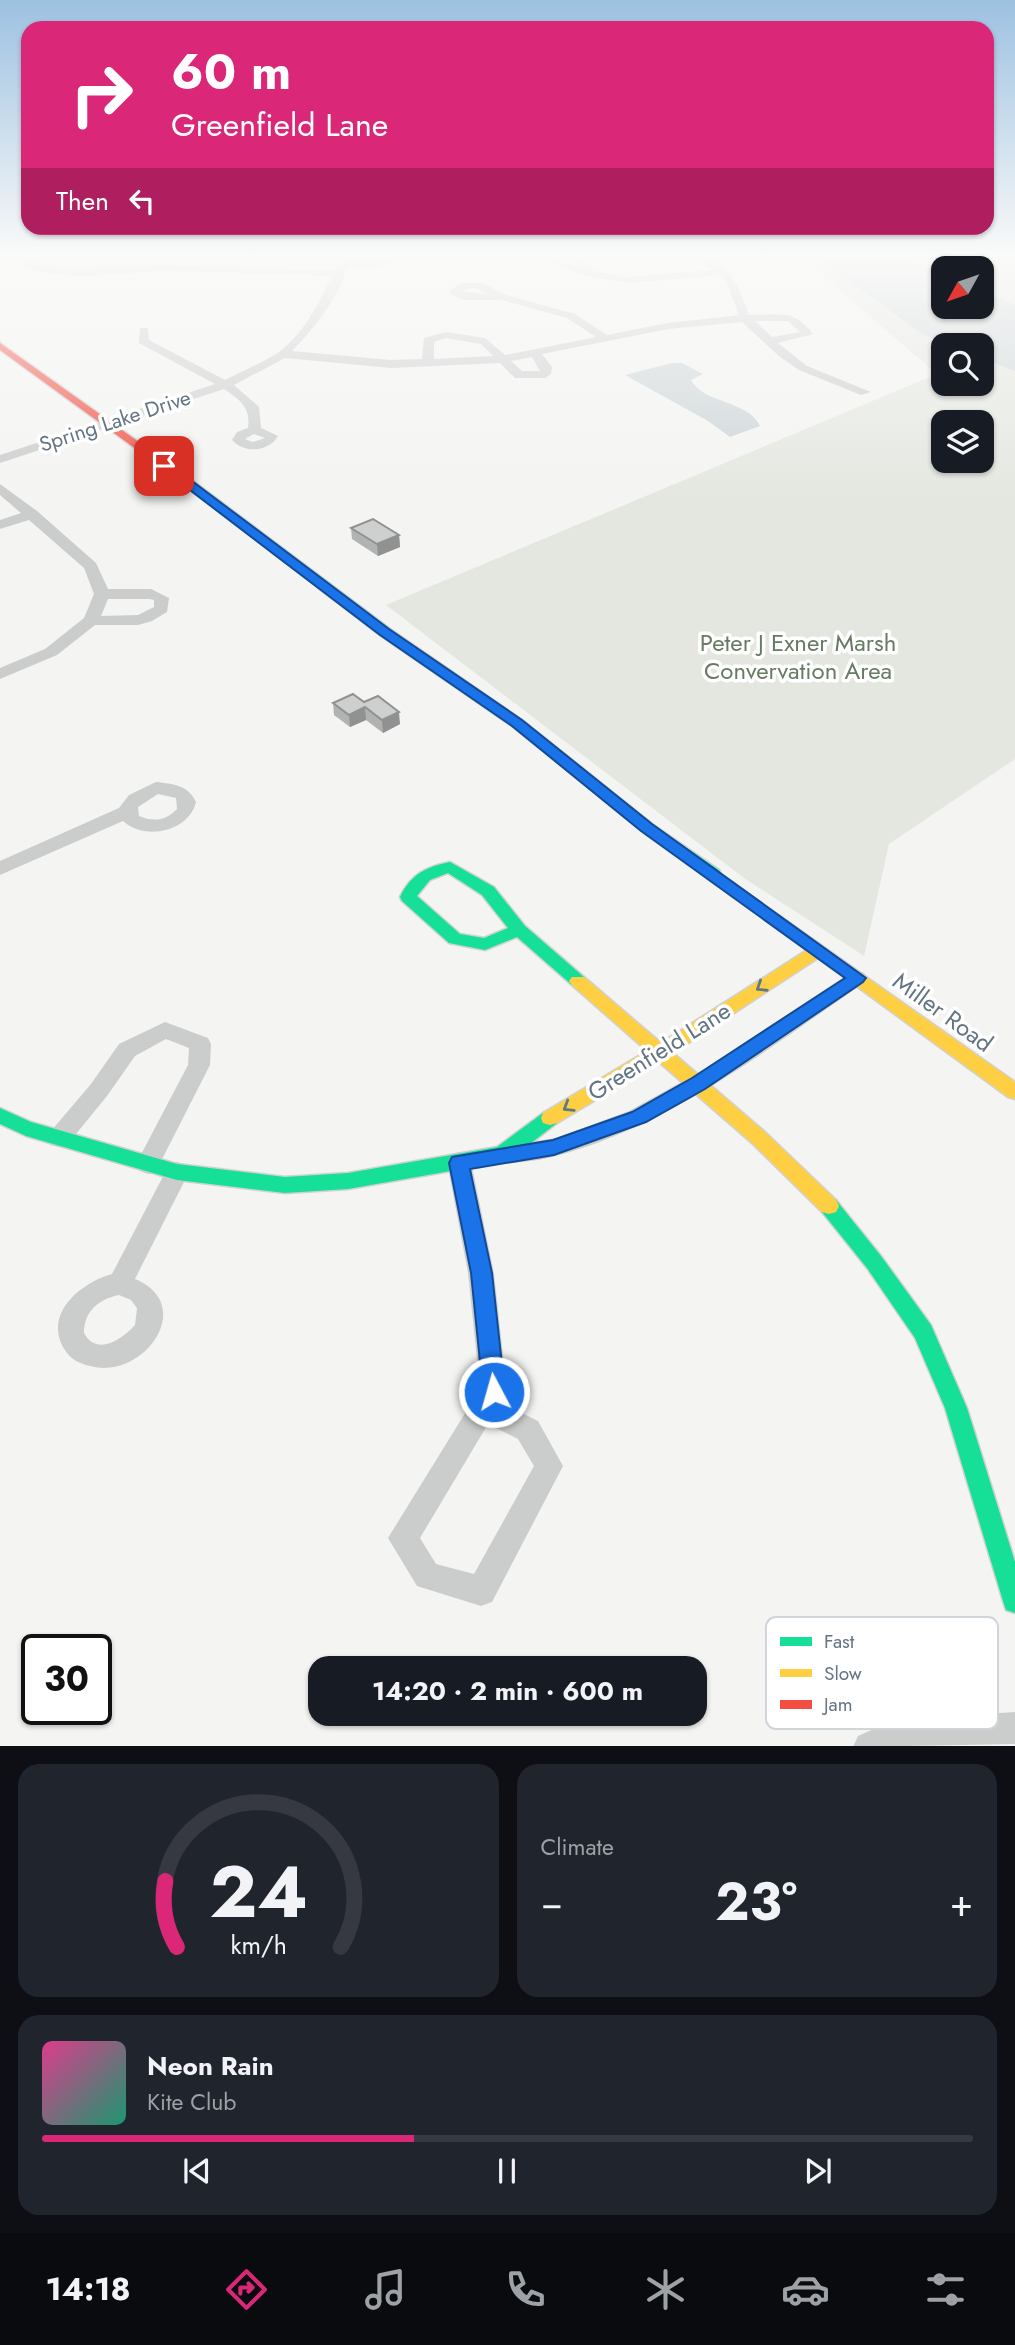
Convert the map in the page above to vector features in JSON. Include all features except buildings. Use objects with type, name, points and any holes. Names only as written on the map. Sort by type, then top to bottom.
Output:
[{"type":"street","points":[[143,338],[143,341],[224,385],[253,406],[256,419],[254,430]]},
{"type":"street","name":"Spring Lake Drive","points":[[0,459],[224,385],[282,354],[298,338]]},
{"type":"street","points":[[428,364],[428,340],[433,338]]},
{"type":"street","points":[[469,338],[485,341],[519,375],[534,377],[547,371],[536,354]]},
{"type":"street","points":[[282,354],[391,364],[428,364],[502,359],[603,338]]},
{"type":"street","points":[[766,338],[803,368],[865,392]]},
{"type":"street","points":[[769,341],[783,338]]},
{"type":"street","name":"Miller Road","points":[[0,346],[109,423],[385,632],[517,723],[647,827],[1015,1091]]},
{"type":"street","points":[[0,488],[91,566],[102,594],[90,620],[51,652],[0,674]]},
{"type":"street","points":[[0,525],[32,514]]},
{"type":"street","points":[[90,620],[139,621],[152,617],[163,609],[161,598],[151,594],[102,594]]},
{"type":"street","points":[[0,869],[128,811]]},
{"type":"street","points":[[519,930],[485,944],[455,939],[408,897],[413,883],[428,871],[450,867],[488,891],[519,930],[699,1083],[822,1198],[874,1262],[923,1332],[956,1408],[1015,1601]]},
{"type":"street","name":"Greenfield Lane","points":[[502,1154],[524,1135],[564,1109],[662,1051],[818,950]]},
{"type":"street","name":"Greenfield Lane","points":[[0,1115],[26,1128],[177,1172],[285,1185],[348,1181],[554,1147],[639,1117],[699,1083],[857,978]]},
{"type":"street","points":[[59,1138],[99,1090],[127,1050],[164,1030],[200,1044],[199,1065],[148,1164]]},
{"type":"street","points":[[459,1163],[481,1273],[494,1392],[483,1408],[403,1538],[427,1576],[481,1591],[548,1466],[528,1430],[483,1408]]},
{"type":"street","points":[[120,1284],[177,1172]]},
{"type":"street","points":[[869,1746],[894,1736],[1015,1728]]},
{"type":"green space","name":"Peter J Exner Marsh Convervation Area","points":[[896,338],[931,338],[931,369]]},
{"type":"green space","name":"Peter J Exner Marsh Convervation Area","points":[[994,338],[1015,338],[1015,759],[889,844],[864,956],[744,878],[386,605],[931,377],[931,396],[994,396]]},
{"type":"shaded area","points":[[994,338],[1015,338],[1015,371],[994,363]]},
{"type":"shaded area","points":[[682,363],[703,374],[691,380],[697,388],[746,411],[760,426],[730,437],[708,421],[625,375]]},
{"type":"traffic: fast","points":[[177,474],[385,632],[517,723],[647,827],[713,874]]},
{"type":"traffic: fast","points":[[519,930],[485,944],[455,939],[408,897],[415,884],[424,876],[450,867],[488,891],[519,930],[578,981]]},
{"type":"traffic: fast","points":[[0,1115],[26,1128],[177,1172],[285,1185],[348,1181],[502,1154],[550,1118]]},
{"type":"traffic: fast","points":[[829,1206],[874,1262],[923,1332],[956,1408],[1015,1601]]},
{"type":"traffic: slow","points":[[713,874],[1015,1092]]},
{"type":"traffic: slow","points":[[550,1118],[662,1051],[819,950]]},
{"type":"traffic: slow","points":[[578,981],[759,1138],[829,1206]]},
{"type":"traffic: jam","points":[[0,346],[177,474]]},
{"type":"route","points":[[164,466],[385,632],[517,723],[647,827],[857,978],[699,1083],[639,1117],[554,1147],[459,1163],[481,1273],[494,1392]]}]
